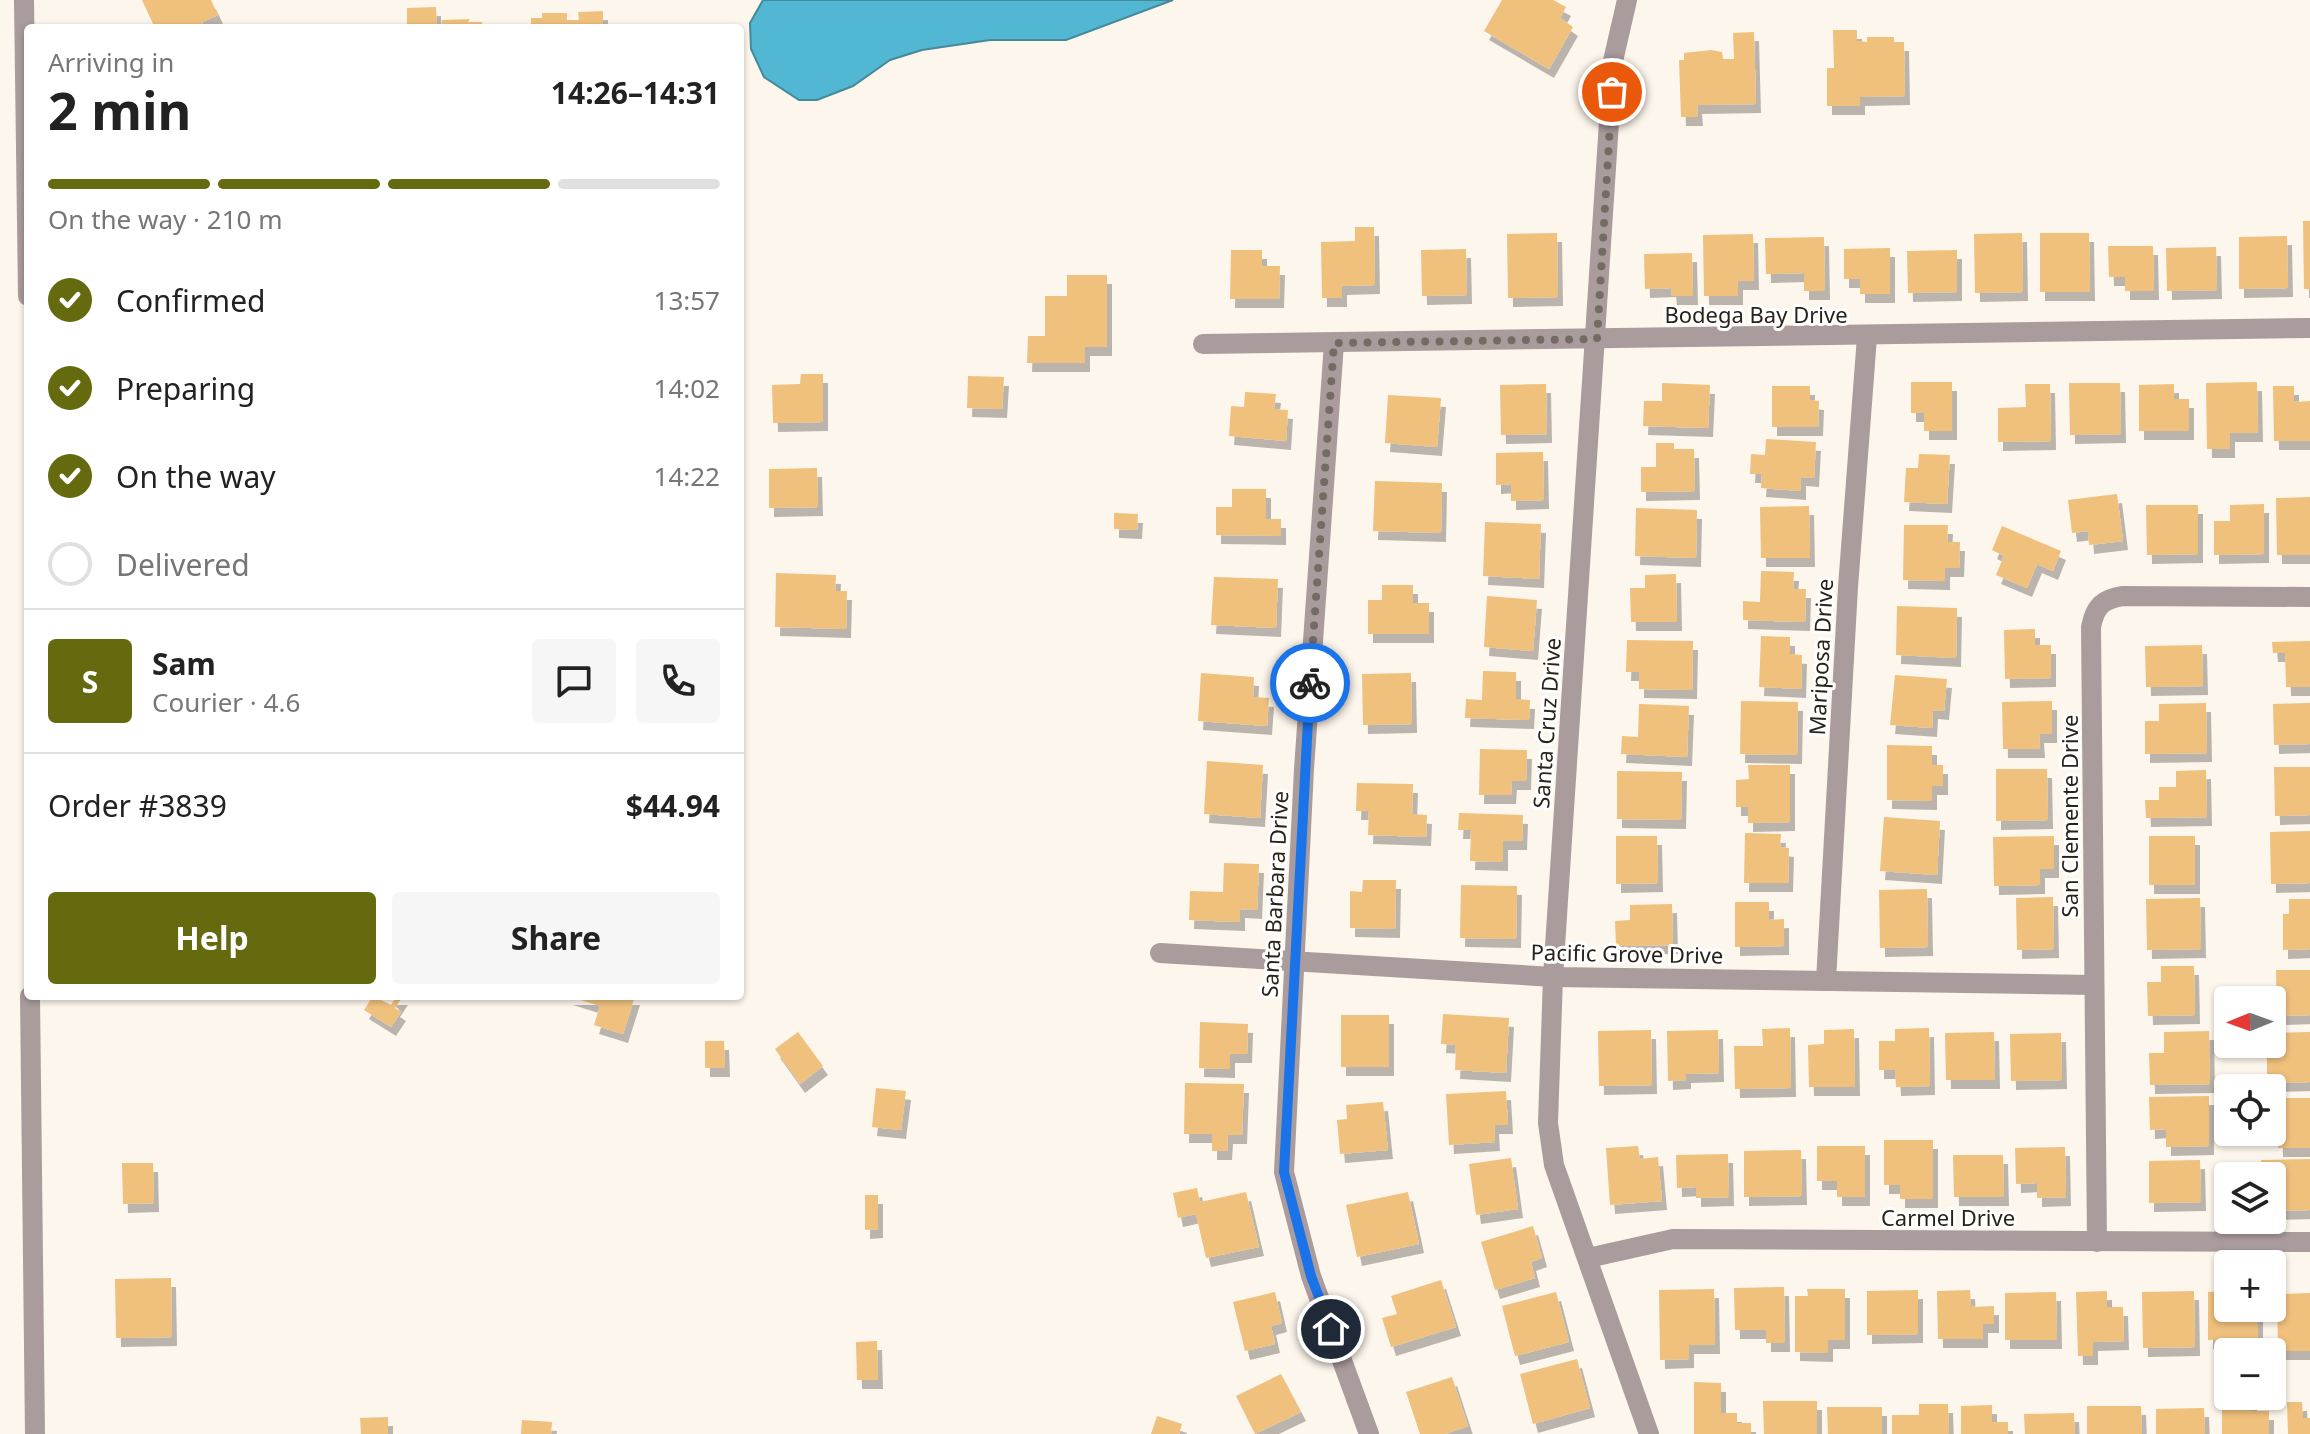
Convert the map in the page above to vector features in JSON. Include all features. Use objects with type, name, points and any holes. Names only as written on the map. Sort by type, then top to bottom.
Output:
[{"type":"street","points":[[24,0],[24,24]]},
{"type":"street","name":"Santa Cruz Drive","points":[[1627,0],[1613,61],[1553,977],[1548,1123],[1554,1165],[1649,1434]]},
{"type":"street","name":"Bodega Bay Drive","points":[[1203,344],[1867,337],[2310,328]]},
{"type":"street","name":"Mariposa Drive","points":[[1826,981],[1848,587],[1867,337]]},
{"type":"street","name":"Santa Barbara Drive","points":[[1334,343],[1284,1172],[1311,1276],[1369,1434]]},
{"type":"street","name":"San Clemente Drive","points":[[2097,1242],[2091,627],[2094,610],[2107,599],[2123,596],[2310,597]]},
{"type":"street","name":"Pacific Grove Drive","points":[[1160,953],[1553,977],[2094,985]]},
{"type":"street","points":[[30,1000],[35,1434]]},
{"type":"street","name":"Carmel Drive","points":[[1588,1258],[1673,1239],[2310,1242]]},
{"type":"water","points":[[763,0],[1173,0],[1066,40],[990,40],[922,50],[890,60],[853,86],[817,100],[799,100],[764,77],[751,49],[750,23]]},
{"type":"building","points":[[142,0],[211,0],[218,15],[203,24],[153,24]]},
{"type":"building","points":[[1502,0],[1553,0],[1566,7],[1560,18],[1573,27],[1549,69],[1484,31]]},
{"type":"building","points":[[436,7],[437,24],[407,24],[407,8]]},
{"type":"building","points":[[603,11],[603,24],[531,24],[531,18],[542,18],[542,13],[567,13],[567,20],[579,20],[578,12]]},
{"type":"building","points":[[470,19],[468,22],[482,24],[442,24],[442,20]]},
{"type":"building","points":[[1833,30],[1857,30],[1857,41],[1867,42],[1867,37],[1894,37],[1894,42],[1904,42],[1905,96],[1860,97],[1860,106],[1827,106],[1827,68],[1834,68]]},
{"type":"building","points":[[1754,32],[1756,104],[1697,105],[1698,117],[1681,117],[1679,60],[1684,60],[1684,53],[1711,50],[1722,52],[1723,59],[1734,59],[1733,33]]},
{"type":"building","points":[[2303,221],[2310,221],[2310,289],[2304,289]]},
{"type":"building","points":[[1355,227],[1374,227],[1375,285],[1342,286],[1342,298],[1322,298],[1321,242],[1355,241]]},
{"type":"building","points":[[1557,233],[1558,297],[1508,298],[1507,234]]},
{"type":"building","points":[[2022,233],[2023,292],[1975,293],[1974,234]]},
{"type":"building","points":[[2040,233],[2089,233],[2090,292],[2040,292]]},
{"type":"building","points":[[1753,234],[1754,281],[1738,281],[1738,296],[1704,296],[1703,235]]},
{"type":"building","points":[[2287,236],[2288,288],[2239,289],[2239,237]]},
{"type":"building","points":[[1824,237],[1825,291],[1804,291],[1804,273],[1766,274],[1765,238]]},
{"type":"building","points":[[2108,246],[2153,246],[2154,291],[2125,291],[2125,277],[2109,277]]},
{"type":"building","points":[[2216,247],[2217,290],[2167,291],[2166,248]]},
{"type":"building","points":[[1890,248],[1890,294],[1860,294],[1860,279],[1844,279],[1844,249]]},
{"type":"building","points":[[1466,249],[1467,295],[1422,296],[1421,250]]},
{"type":"building","points":[[1231,250],[1262,250],[1262,266],[1280,266],[1279,299],[1230,299]]},
{"type":"building","points":[[1957,250],[1957,292],[1908,293],[1907,251]]},
{"type":"building","points":[[1692,253],[1693,296],[1672,296],[1671,288],[1645,289],[1644,254]]},
{"type":"building","points":[[1067,275],[1107,275],[1107,347],[1085,347],[1085,363],[1027,363],[1028,336],[1045,336],[1045,296],[1067,296]]},
{"type":"building","points":[[801,374],[823,374],[823,422],[773,423],[772,385],[800,384]]},
{"type":"building","points":[[968,376],[1004,377],[1002,409],[967,408]]},
{"type":"building","points":[[1911,382],[1952,382],[1952,431],[1924,431],[1924,413],[1911,413]]},
{"type":"building","points":[[2257,382],[2258,433],[2230,433],[2230,449],[2207,449],[2206,383]]},
{"type":"building","points":[[1662,383],[1710,385],[1708,428],[1643,426],[1644,401],[1662,401]]},
{"type":"building","points":[[2069,383],[2120,383],[2121,434],[2070,435]]},
{"type":"building","points":[[1546,384],[1547,434],[1501,435],[1500,385]]},
{"type":"building","points":[[2025,384],[2050,384],[2051,441],[1998,442],[1998,408],[2026,407]]},
{"type":"building","points":[[2174,384],[2174,399],[2189,399],[2189,431],[2139,431],[2139,385]]},
{"type":"building","points":[[1772,386],[1810,386],[1810,400],[1819,401],[1818,427],[1772,427]]},
{"type":"building","points":[[2273,386],[2294,386],[2294,402],[2310,401],[2310,441],[2274,441]]},
{"type":"building","points":[[1245,392],[1276,394],[1274,409],[1288,410],[1286,441],[1229,436],[1231,406],[1244,407]]},
{"type":"building","points":[[1388,395],[1441,398],[1437,447],[1385,443]]},
{"type":"building","points":[[1766,439],[1816,442],[1814,478],[1801,477],[1801,491],[1761,488],[1762,474],[1750,474],[1751,454],[1765,455]]},
{"type":"building","points":[[1656,443],[1674,443],[1674,449],[1694,449],[1695,491],[1641,492],[1641,467],[1656,467]]},
{"type":"building","points":[[1543,452],[1544,500],[1511,501],[1511,484],[1496,485],[1496,453]]},
{"type":"building","points":[[1919,454],[1950,455],[1947,504],[1904,502],[1906,468],[1918,468]]},
{"type":"building","points":[[817,468],[818,507],[769,508],[769,469]]},
{"type":"building","points":[[1375,481],[1442,483],[1441,533],[1373,531]]},
{"type":"building","points":[[1232,489],[1266,489],[1266,519],[1281,519],[1281,536],[1216,535],[1216,507],[1232,507]]},
{"type":"building","points":[[2117,494],[2123,541],[2089,545],[2088,531],[2072,533],[2068,500]]},
{"type":"building","points":[[2310,497],[2310,555],[2277,555],[2276,498]]},
{"type":"building","points":[[2264,504],[2264,554],[2214,555],[2214,521],[2230,521],[2230,505]]},
{"type":"building","points":[[2146,505],[2198,505],[2198,554],[2147,555]]},
{"type":"building","points":[[1809,506],[1810,558],[1761,558],[1760,507]]},
{"type":"building","points":[[1636,508],[1697,510],[1696,558],[1635,556]]},
{"type":"building","points":[[1114,513],[1138,514],[1137,530],[1114,529]]},
{"type":"building","points":[[1485,522],[1541,524],[1539,579],[1483,576]]},
{"type":"building","points":[[1904,525],[1948,525],[1947,542],[1960,542],[1959,568],[1945,568],[1945,581],[1903,580]]},
{"type":"building","points":[[2002,526],[2061,551],[2053,571],[2037,564],[2027,588],[1996,575],[2004,556],[1992,550]]},
{"type":"building","points":[[1761,571],[1794,572],[1793,589],[1806,589],[1805,622],[1743,620],[1743,601],[1760,602]]},
{"type":"building","points":[[776,573],[836,575],[835,591],[847,591],[846,629],[775,627]]},
{"type":"building","points":[[1676,574],[1677,622],[1631,622],[1630,588],[1645,588],[1645,575]]},
{"type":"building","points":[[1214,577],[1278,579],[1276,628],[1211,625]]},
{"type":"building","points":[[1382,585],[1413,585],[1413,603],[1429,603],[1429,634],[1368,634],[1368,600],[1382,600]]},
{"type":"building","points":[[1487,596],[1537,600],[1533,651],[1484,647]]},
{"type":"building","points":[[1897,606],[1957,608],[1956,658],[1896,655]]},
{"type":"building","points":[[2035,629],[2035,645],[2051,645],[2051,678],[2005,679],[2004,630]]},
{"type":"building","points":[[1761,636],[1790,637],[1790,654],[1802,655],[1801,689],[1759,687]]},
{"type":"building","points":[[1627,640],[1693,641],[1692,690],[1639,689],[1639,672],[1626,672]]},
{"type":"building","points":[[2310,641],[2310,687],[2286,687],[2285,653],[2273,653],[2272,642]]},
{"type":"building","points":[[2202,645],[2203,686],[2146,687],[2145,646]]},
{"type":"building","points":[[1483,671],[1516,672],[1516,699],[1530,700],[1529,720],[1465,718],[1466,699],[1482,700]]},
{"type":"building","points":[[1201,673],[1254,677],[1253,697],[1269,698],[1267,726],[1198,721]]},
{"type":"building","points":[[1411,673],[1412,724],[1363,725],[1362,674]]},
{"type":"building","points":[[1895,675],[1947,679],[1944,711],[1933,710],[1932,728],[1890,725]]},
{"type":"building","points":[[1741,701],[1798,702],[1797,755],[1740,754]]},
{"type":"building","points":[[2052,701],[2052,734],[2039,734],[2040,749],[2003,749],[2002,702]]},
{"type":"building","points":[[2206,703],[2207,753],[2145,754],[2145,721],[2159,721],[2159,704]]},
{"type":"building","points":[[2310,703],[2310,744],[2274,745],[2273,704]]},
{"type":"building","points":[[1639,704],[1689,706],[1687,757],[1621,754],[1622,736],[1638,737]]},
{"type":"building","points":[[1887,745],[1932,746],[1932,765],[1943,765],[1943,786],[1932,786],[1932,801],[1887,800]]},
{"type":"building","points":[[1480,749],[1527,750],[1526,781],[1512,781],[1511,795],[1479,795]]},
{"type":"building","points":[[1207,761],[1263,765],[1260,818],[1204,814]]},
{"type":"building","points":[[1748,765],[1790,765],[1790,822],[1748,823],[1748,807],[1736,807],[1736,780],[1749,779]]},
{"type":"building","points":[[2274,767],[2310,767],[2310,815],[2275,816]]},
{"type":"building","points":[[1996,769],[2047,769],[2048,820],[1996,821]]},
{"type":"building","points":[[2206,770],[2207,817],[2146,818],[2145,800],[2159,800],[2159,787],[2176,787],[2176,771]]},
{"type":"building","points":[[1617,771],[1682,772],[1681,820],[1617,819]]},
{"type":"building","points":[[1357,783],[1413,784],[1412,814],[1427,815],[1426,837],[1368,835],[1369,811],[1356,811]]},
{"type":"building","points":[[1459,813],[1523,815],[1522,841],[1503,841],[1503,862],[1470,861],[1471,830],[1458,830]]},
{"type":"building","points":[[1884,817],[1940,821],[1937,875],[1880,871]]},
{"type":"building","points":[[2310,831],[2310,883],[2271,884],[2270,832]]},
{"type":"building","points":[[1745,833],[1781,834],[1780,847],[1789,848],[1788,883],[1744,883]]},
{"type":"building","points":[[1616,836],[1657,836],[1658,883],[1616,884]]},
{"type":"building","points":[[2054,836],[2054,869],[2040,869],[2040,885],[1994,886],[1993,837]]},
{"type":"building","points":[[2149,836],[2195,836],[2195,885],[2149,885]]},
{"type":"building","points":[[1224,863],[1259,864],[1257,910],[1240,909],[1240,922],[1189,920],[1190,891],[1223,892]]},
{"type":"building","points":[[1363,880],[1396,880],[1395,929],[1350,928],[1350,891],[1362,892]]},
{"type":"building","points":[[1461,885],[1517,886],[1516,939],[1460,938]]},
{"type":"building","points":[[1927,889],[1928,947],[1880,948],[1879,890]]},
{"type":"building","points":[[2053,897],[2054,949],[2017,950],[2016,898]]},
{"type":"building","points":[[2200,898],[2201,949],[2147,950],[2146,899]]},
{"type":"building","points":[[2289,899],[2310,899],[2310,949],[2283,950],[2283,914],[2289,914]]},
{"type":"building","points":[[1735,902],[1769,902],[1769,920],[1784,919],[1784,946],[1735,947]]},
{"type":"building","points":[[1672,904],[1673,945],[1616,946],[1615,921],[1630,920],[1630,905]]},
{"type":"building","points":[[2161,966],[2194,966],[2195,1015],[2148,1016],[2147,982],[2161,982]]},
{"type":"building","points":[[2276,970],[2310,970],[2310,1015],[2286,1016],[2286,986],[2276,986]]},
{"type":"building","points":[[370,1000],[381,1000],[391,1005],[394,1000],[400,1000],[395,1008],[401,1012],[391,1027],[364,1010]]},
{"type":"building","points":[[581,1000],[634,1000],[623,1034],[594,1025],[600,1006]]},
{"type":"building","points":[[1443,1014],[1509,1018],[1506,1073],[1455,1070],[1456,1045],[1441,1044]]},
{"type":"building","points":[[1341,1015],[1389,1015],[1389,1067],[1341,1067]]},
{"type":"building","points":[[1200,1022],[1248,1024],[1247,1054],[1230,1054],[1230,1069],[1199,1068]]},
{"type":"building","points":[[1790,1028],[1791,1088],[1735,1089],[1734,1046],[1763,1046],[1762,1029]]},
{"type":"building","points":[[1929,1028],[1930,1086],[1896,1087],[1895,1070],[1879,1070],[1879,1041],[1895,1041],[1895,1029]]},
{"type":"building","points":[[1854,1029],[1855,1087],[1809,1087],[1808,1045],[1824,1044],[1824,1030]]},
{"type":"building","points":[[1651,1030],[1652,1085],[1599,1086],[1598,1031]]},
{"type":"building","points":[[1718,1030],[1719,1073],[1686,1074],[1686,1080],[1668,1081],[1667,1031]]},
{"type":"building","points":[[2209,1031],[2210,1084],[2150,1085],[2149,1053],[2164,1053],[2164,1032]]},
{"type":"building","points":[[798,1032],[823,1066],[800,1084],[775,1049]]},
{"type":"building","points":[[1994,1032],[1995,1080],[1946,1080],[1945,1033]]},
{"type":"building","points":[[2310,1032],[2310,1082],[2286,1083],[2286,1074],[2267,1074],[2267,1058],[2286,1058],[2286,1033]]},
{"type":"building","points":[[2061,1033],[2062,1080],[2011,1081],[2010,1034]]},
{"type":"building","points":[[705,1041],[724,1041],[725,1068],[705,1068]]},
{"type":"building","points":[[1185,1083],[1244,1084],[1242,1135],[1228,1135],[1227,1151],[1212,1151],[1212,1134],[1184,1134]]},
{"type":"building","points":[[876,1088],[906,1091],[901,1130],[872,1127]]},
{"type":"building","points":[[1506,1091],[1508,1125],[1494,1125],[1495,1142],[1449,1145],[1446,1094]]},
{"type":"building","points":[[2209,1096],[2209,1146],[2166,1147],[2166,1129],[2150,1130],[2149,1097]]},
{"type":"building","points":[[2286,1098],[2310,1098],[2310,1148],[2278,1148],[2286,1146]]},
{"type":"building","points":[[1383,1102],[1388,1150],[1340,1154],[1337,1120],[1347,1119],[1346,1105]]},
{"type":"building","points":[[1884,1140],[1933,1140],[1933,1199],[1900,1199],[1900,1185],[1884,1185]]},
{"type":"building","points":[[1638,1146],[1640,1159],[1658,1157],[1662,1201],[1610,1205],[1606,1148]]},
{"type":"building","points":[[1817,1146],[1865,1146],[1865,1197],[1837,1197],[1837,1181],[1817,1181]]},
{"type":"building","points":[[2065,1147],[2066,1197],[2037,1198],[2037,1183],[2016,1184],[2015,1148]]},
{"type":"building","points":[[1801,1150],[1802,1196],[1744,1197],[1744,1151]]},
{"type":"building","points":[[1728,1154],[1729,1197],[1696,1198],[1696,1187],[1677,1188],[1676,1155]]},
{"type":"building","points":[[1953,1155],[2003,1155],[2004,1197],[1954,1197]]},
{"type":"building","points":[[1511,1158],[1518,1209],[1476,1215],[1469,1164]]},
{"type":"building","points":[[2310,1159],[2310,1210],[2286,1211],[2286,1162],[2261,1160]]},
{"type":"building","points":[[2200,1160],[2201,1202],[2149,1203],[2149,1161]]},
{"type":"building","points":[[122,1163],[153,1163],[154,1203],[123,1204]]},
{"type":"building","points":[[1197,1188],[1200,1202],[1246,1192],[1259,1247],[1206,1258],[1196,1214],[1178,1218],[1173,1193]]},
{"type":"building","points":[[1408,1192],[1419,1244],[1357,1257],[1346,1205]]},
{"type":"building","points":[[865,1195],[878,1195],[878,1229],[865,1230]]},
{"type":"building","points":[[1533,1226],[1542,1258],[1531,1262],[1535,1278],[1495,1290],[1481,1242]]},
{"type":"building","points":[[171,1278],[172,1337],[116,1338],[115,1279]]},
{"type":"building","points":[[1441,1280],[1456,1327],[1391,1347],[1382,1318],[1397,1314],[1391,1296]]},
{"type":"building","points":[[1784,1287],[1785,1343],[1766,1343],[1766,1330],[1735,1330],[1734,1288]]},
{"type":"building","points":[[1714,1289],[1715,1345],[1689,1345],[1689,1359],[1660,1360],[1659,1290]]},
{"type":"building","points":[[1807,1289],[1845,1289],[1845,1340],[1828,1340],[1828,1353],[1795,1352],[1795,1296],[1808,1296]]},
{"type":"building","points":[[1918,1290],[1918,1334],[1867,1335],[1867,1291]]},
{"type":"building","points":[[1970,1290],[1971,1307],[1994,1306],[1994,1324],[1983,1324],[1983,1339],[1938,1339],[1937,1291]]},
{"type":"building","points":[[2107,1291],[2107,1307],[2123,1307],[2124,1341],[2093,1342],[2093,1356],[2078,1356],[2076,1292]]},
{"type":"building","points":[[2194,1291],[2195,1347],[2143,1348],[2142,1292]]},
{"type":"building","points":[[1275,1292],[1282,1323],[1271,1326],[1275,1344],[1245,1351],[1233,1302]]},
{"type":"building","points":[[1556,1292],[1569,1342],[1515,1356],[1502,1306]]},
{"type":"building","points":[[2056,1292],[2057,1340],[2005,1340],[2005,1293]]},
{"type":"building","points":[[2208,1292],[2214,1292],[2214,1322],[2258,1322],[2258,1338],[2208,1340]]},
{"type":"building","points":[[2310,1293],[2310,1351],[2286,1351],[2286,1338],[2278,1338],[2277,1322],[2286,1322],[2286,1294]]},
{"type":"building","points":[[877,1341],[878,1380],[857,1380],[856,1342]]},
{"type":"building","points":[[1577,1359],[1590,1408],[1533,1424],[1520,1374]]},
{"type":"building","points":[[1281,1374],[1301,1412],[1255,1434],[1236,1396]]},
{"type":"building","points":[[1452,1377],[1468,1426],[1445,1434],[1420,1434],[1406,1392]]},
{"type":"building","points":[[1694,1382],[1721,1383],[1721,1413],[1737,1413],[1737,1423],[1751,1423],[1751,1434],[1694,1434]]},
{"type":"building","points":[[1763,1401],[1817,1401],[1817,1434],[1764,1434]]},
{"type":"building","points":[[2287,1402],[2302,1402],[2303,1418],[2310,1418],[2310,1434],[2288,1434]]},
{"type":"building","points":[[1919,1404],[1948,1404],[1949,1434],[1892,1434],[1892,1415],[1919,1415]]},
{"type":"building","points":[[1992,1405],[1992,1422],[2008,1422],[2008,1434],[1961,1434],[1961,1406]]},
{"type":"building","points":[[2087,1406],[2141,1406],[2142,1434],[2087,1434]]},
{"type":"building","points":[[1827,1407],[1882,1407],[1882,1434],[1828,1434]]},
{"type":"building","points":[[2204,1408],[2205,1434],[2156,1434],[2156,1409]]},
{"type":"building","points":[[2222,1410],[2269,1411],[2269,1434],[2222,1434]]},
{"type":"building","points":[[2074,1413],[2075,1434],[2025,1434],[2024,1414]]},
{"type":"building","points":[[1157,1416],[1182,1424],[1179,1434],[1151,1434]]},
{"type":"building","points":[[388,1417],[388,1434],[361,1434],[360,1418]]},
{"type":"building","points":[[522,1420],[552,1422],[551,1434],[521,1434]]},
{"type":"way so far","points":[[1310,683],[1334,343],[1597,339],[1612,92]]},
{"type":"route","points":[[1310,683],[1284,1172],[1311,1276],[1331,1329]]}]
